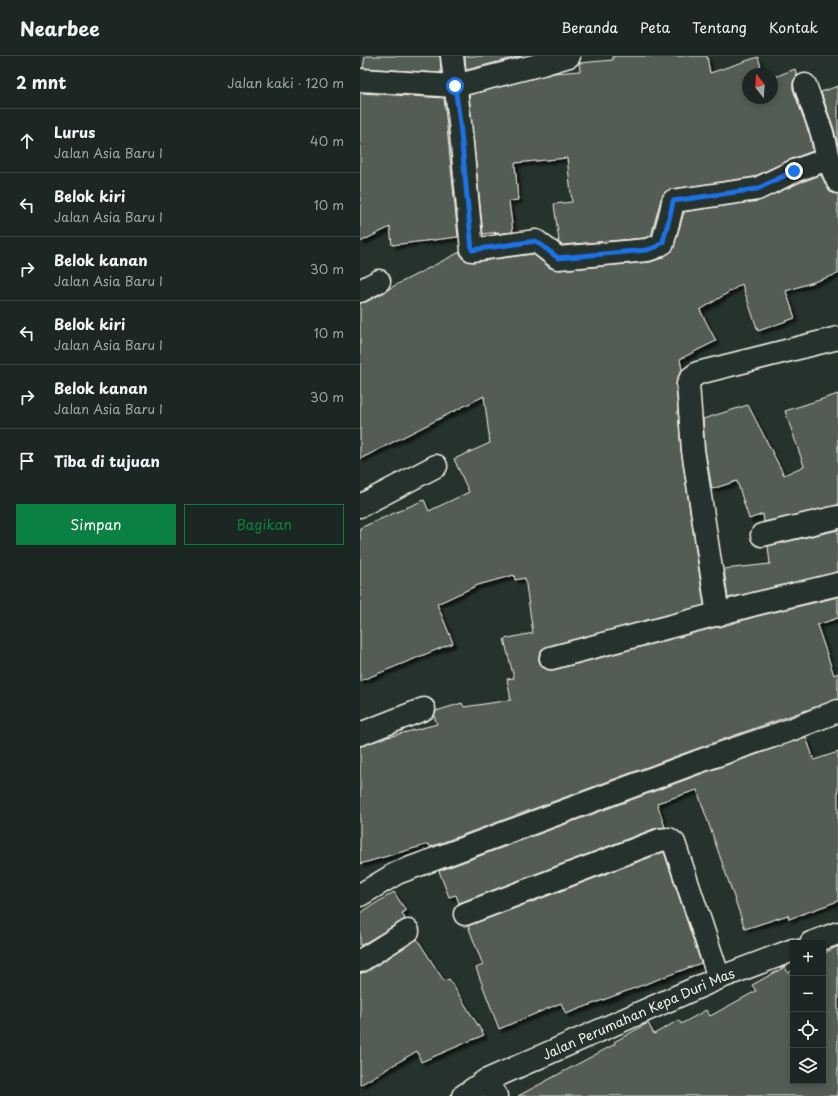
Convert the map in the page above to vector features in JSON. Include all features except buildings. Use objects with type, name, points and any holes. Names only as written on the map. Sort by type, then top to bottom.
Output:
[{"type":"street","points":[[452,56],[472,250],[536,241],[558,258],[647,250],[656,247],[663,242],[668,223],[671,218],[673,201],[757,189],[794,171],[828,158]]},
{"type":"street","points":[[360,80],[455,86],[569,56]]},
{"type":"street","points":[[805,85],[822,133],[828,158],[838,182]]},
{"type":"street","points":[[718,615],[693,450],[688,384],[691,378],[698,373],[838,338]]},
{"type":"street","points":[[360,506],[436,466]]},
{"type":"street","points":[[762,535],[838,517]]},
{"type":"street","points":[[551,658],[755,604],[838,584]]},
{"type":"street","points":[[360,734],[424,709]]},
{"type":"street","points":[[360,895],[397,873],[697,762],[790,730],[838,711]]},
{"type":"street","points":[[465,914],[660,840],[669,839],[674,843],[719,978]]},
{"type":"street","points":[[360,961],[408,931]]},
{"type":"street","points":[[820,940],[838,933]]},
{"type":"street","name":"Jalan Perumahan Kepa Duri Mas","points":[[463,1096],[490,1089],[719,978],[790,951]]},
{"type":"route","points":[[455,86],[472,250],[536,241],[558,258],[647,250],[656,247],[663,242],[668,223],[671,218],[673,201],[757,189],[794,171]]}]
